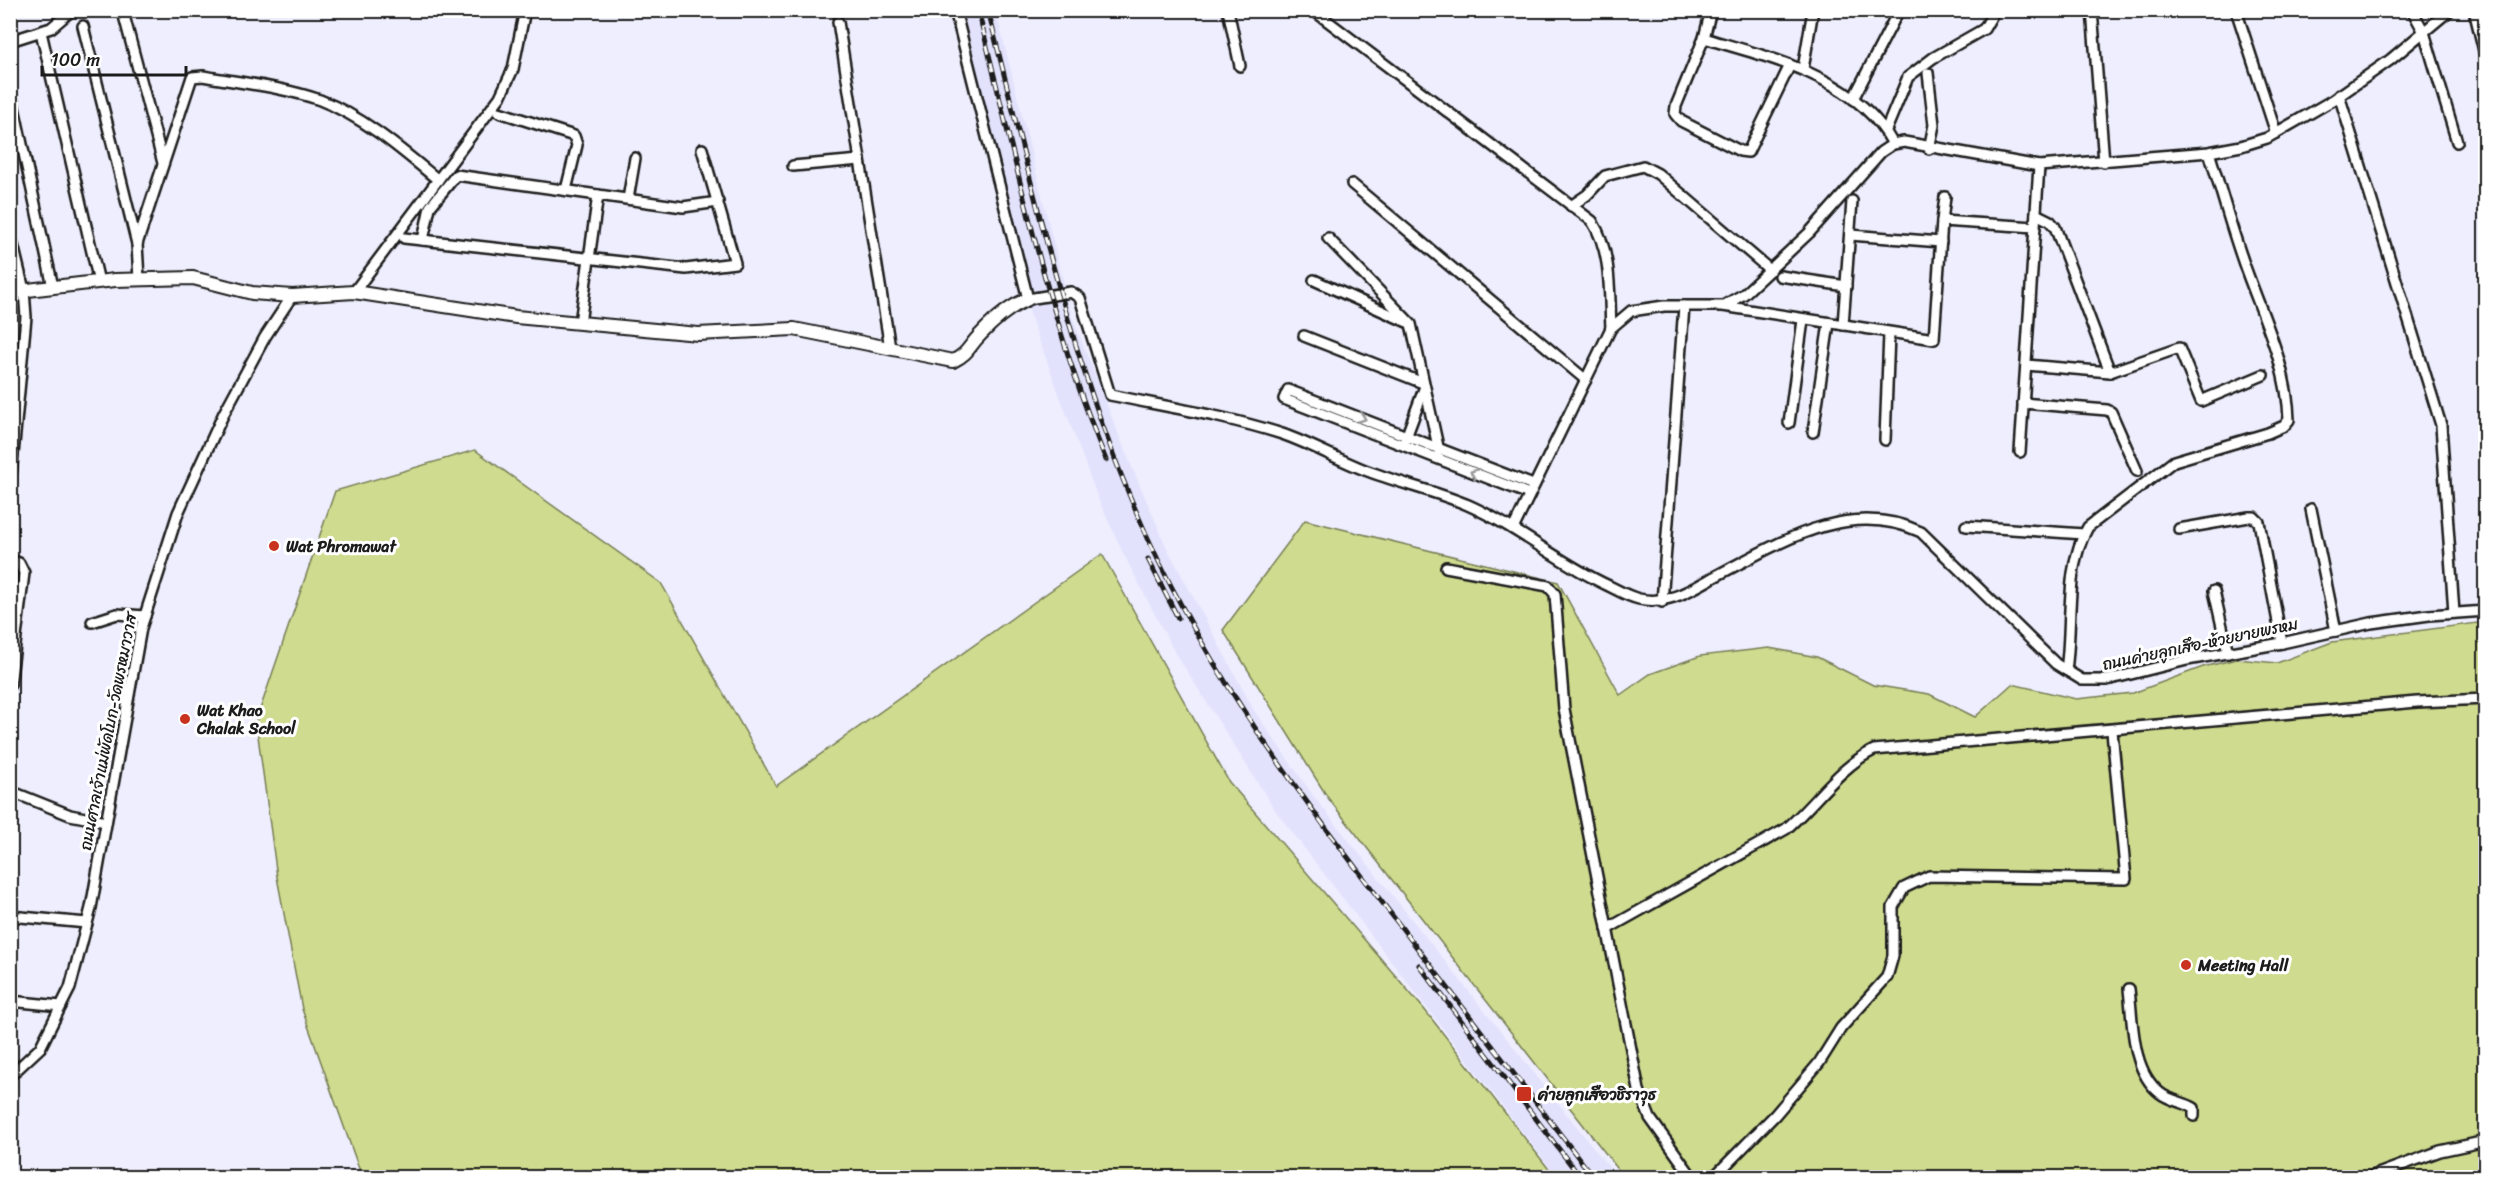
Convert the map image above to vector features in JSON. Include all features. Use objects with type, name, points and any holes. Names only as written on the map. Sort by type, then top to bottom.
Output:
[{"type":"street","points":[[10,41],[41,32],[72,10]]},
{"type":"street","points":[[354,292],[500,97],[513,69],[525,10]]},
{"type":"street","points":[[955,10],[1028,299]]},
{"type":"street","points":[[1228,10],[1240,66]]},
{"type":"street","points":[[1313,10],[1592,221],[1601,235],[1606,254],[1611,328]]},
{"type":"street","points":[[1711,10],[1704,38],[1683,83],[1675,114],[1681,121],[1744,152],[1752,147],[1790,65]]},
{"type":"street","points":[[1803,69],[1813,10]]},
{"type":"street","points":[[1853,99],[1899,10]]},
{"type":"street","points":[[1886,130],[1908,77],[1933,58],[1984,29],[1995,10]]},
{"type":"street","points":[[2092,10],[2104,162]]},
{"type":"street","points":[[2236,10],[2276,133]]},
{"type":"street","points":[[2412,10],[2424,32],[2457,142]]},
{"type":"street","points":[[2474,10],[2486,59]]},
{"type":"street","points":[[1723,306],[1744,294],[1809,233],[1881,152],[1893,144],[1904,142],[2040,166],[2209,152],[2241,146],[2276,133],[2339,95],[2450,11]]},
{"type":"street","points":[[123,12],[163,163]]},
{"type":"street","points":[[838,22],[890,348]]},
{"type":"street","points":[[84,26],[137,244],[139,279]]},
{"type":"street","points":[[41,32],[99,282]]},
{"type":"street","points":[[1704,38],[1803,69],[1853,99],[1886,130],[1893,144]]},
{"type":"street","points":[[1928,73],[1934,125],[1929,148]]},
{"type":"street","points":[[137,244],[192,77],[203,76],[287,91],[322,101],[390,139],[438,180]]},
{"type":"street","points":[[10,88],[53,287]]},
{"type":"street","points":[[2339,95],[2441,425],[2454,613]]},
{"type":"street","points":[[499,112],[576,139],[577,146],[566,190]]},
{"type":"street","points":[[404,238],[686,269],[735,263],[702,149]]},
{"type":"street","points":[[2066,670],[2074,572],[2079,542],[2088,527],[2174,461],[2268,433],[2284,426],[2289,420],[2289,402],[2272,339],[2247,272],[2209,152]]},
{"type":"street","points":[[628,199],[635,158]]},
{"type":"street","points":[[793,166],[860,160]]},
{"type":"street","points":[[1571,206],[1587,195],[1605,176],[1643,166],[1658,174],[1770,270]]},
{"type":"street","points":[[2020,452],[2040,166]]},
{"type":"street","points":[[423,240],[430,207],[456,175],[683,207],[718,202]]},
{"type":"street","points":[[1352,184],[1586,380]]},
{"type":"street","points":[[580,323],[598,195]]},
{"type":"street","points":[[1513,529],[1611,328],[1631,311],[1684,306],[1723,306],[1934,339],[1945,197]]},
{"type":"street","points":[[1843,326],[1852,201]]},
{"type":"street","points":[[2036,214],[2050,221],[2055,227],[2110,372]]},
{"type":"street","points":[[1942,221],[2035,227]]},
{"type":"street","points":[[10,232],[24,290],[26,317],[10,486]]},
{"type":"street","points":[[1850,236],[1941,242]]},
{"type":"street","points":[[1328,238],[1411,324],[1438,454]]},
{"type":"street","points":[[1780,276],[1846,286]]},
{"type":"street","points":[[10,292],[99,282],[193,278],[252,293],[292,296],[354,292],[516,317],[698,334],[794,330],[953,361],[967,354],[979,336],[1014,305],[1028,299],[1071,292],[1080,298],[1110,395],[1226,418],[1284,435],[1367,471],[1469,506],[1513,529],[1592,579],[1636,599],[1662,602],[1684,306]]},
{"type":"street","points":[[1314,280],[1411,324]]},
{"type":"street","name":"ถนนศาลเจ้าแม่พัดโบก-วัดพรหมาวาส","points":[[10,1076],[40,1048],[70,988],[87,923],[145,616],[178,513],[219,423],[265,337],[292,296]]},
{"type":"street","points":[[1789,423],[1803,320]]},
{"type":"street","points":[[1813,432],[1829,323]]},
{"type":"street","points":[[1885,440],[1889,333]]},
{"type":"street","points":[[1304,336],[1424,386]]},
{"type":"street","points":[[2026,365],[2110,372],[2179,348],[2201,401],[2263,375]]},
{"type":"street","points":[[1405,441],[1424,386]]},
{"type":"street","points":[[1339,415],[1284,399],[1288,390],[1339,415],[1531,490]]},
{"type":"street","points":[[2023,403],[2111,412],[2137,471]]},
{"type":"street","points":[[2311,509],[2336,631]]},
{"type":"street","points":[[2179,529],[2248,517],[2254,517],[2259,522],[2282,643]]},
{"type":"street","name":"ถนนค่ายลูกเสึอ-ห้วยยายพรหม","points":[[1662,602],[1684,594],[1759,553],[1813,529],[1850,519],[1879,519],[1902,523],[1921,532],[1979,591],[2066,670],[2082,680],[2107,680],[2371,623],[2486,611]]},
{"type":"street","points":[[1966,525],[2084,534]]},
{"type":"street","points":[[10,560],[22,566],[24,573],[10,685]]},
{"type":"street","points":[[1446,567],[1548,586],[1555,594],[1564,709],[1644,1106],[1693,1178]]},
{"type":"street","points":[[2214,591],[2228,653]]},
{"type":"street","points":[[92,622],[117,614],[145,616]]},
{"type":"street","points":[[1607,929],[1786,829],[1808,810],[1848,767],[1874,750],[1908,745],[2003,740],[2417,702],[2486,699]]},
{"type":"street","points":[[1713,1178],[1775,1115],[1819,1063],[1841,1028],[1887,977],[1893,956],[1893,907],[1904,888],[1929,876],[2126,879],[2112,730]]},
{"type":"street","points":[[10,791],[70,815],[106,822]]},
{"type":"street","points":[[10,916],[87,923]]},
{"type":"street","points":[[2130,989],[2134,1036],[2145,1076],[2160,1094],[2194,1108],[2194,1116]]},
{"type":"street","points":[[10,1001],[61,1006]]},
{"type":"street","points":[[2367,1178],[2440,1152],[2486,1141]]},
{"type":"shaded area","points":[[961,11],[996,11],[1072,317],[1128,458],[1167,548],[1255,712],[1315,798],[1617,1177],[1557,1177],[1275,810],[1174,651],[1123,553],[1097,496],[1031,318]]},
{"type":"green space","points":[[475,450],[661,583],[776,786],[1102,554],[1229,782],[1424,1009],[1555,1177],[362,1177],[302,1009],[277,877],[256,721],[335,491]]},
{"type":"green space","name":"ค่ายลูกเสือวชิราวุธ","points":[[1305,520],[1558,582],[1620,695],[1650,674],[1700,656],[1769,648],[1817,657],[1873,685],[1929,694],[1975,717],[2012,684],[2076,699],[2133,693],[2203,667],[2237,659],[2277,663],[2332,642],[2485,622],[2485,1177],[1624,1177],[1328,798],[1223,630]]},
{"type":"railway","points":[[978,10],[1034,238],[1066,350],[1106,460]]},
{"type":"railway","points":[[988,10],[1038,210],[1075,343],[1120,472],[1172,588],[1229,688],[1294,784],[1594,1178]]},
{"type":"railway","points":[[1148,559],[1178,618]]},
{"type":"railway","points":[[1419,965],[1581,1178]]},
{"type":"place","name":"Wat Phromawat","points":[[274,546]]},
{"type":"place","name":"Wat Khao Chalak School","points":[[185,719]]},
{"type":"place","name":"Meeting Hall","points":[[2186,965]]},
{"type":"place","name":"ค่ายลูกเสือวชิราวุธ","points":[[1524,1094]]}]
